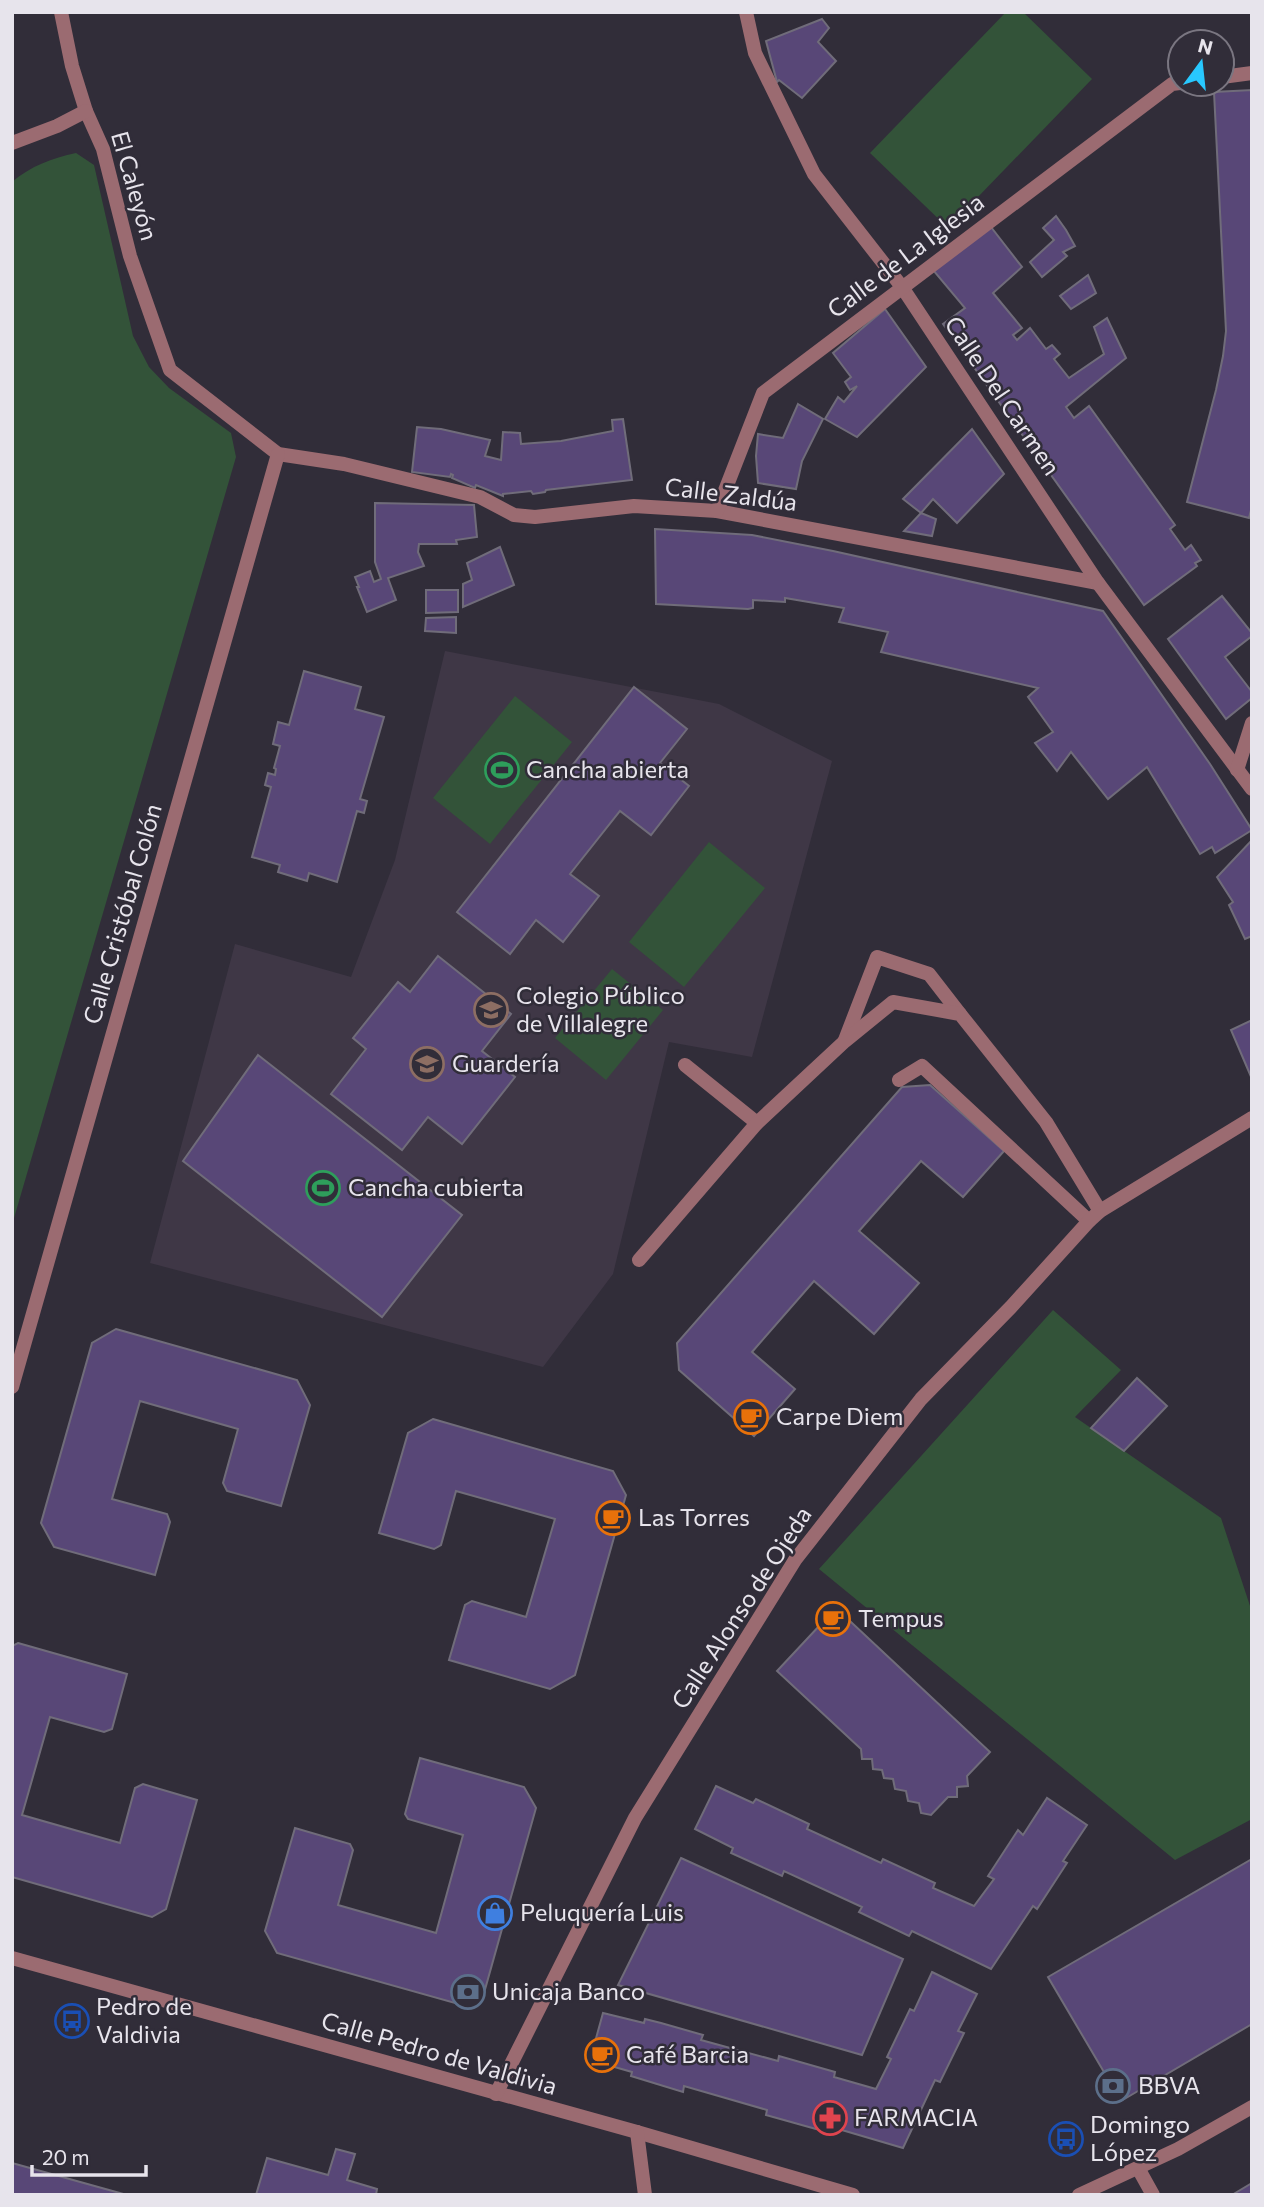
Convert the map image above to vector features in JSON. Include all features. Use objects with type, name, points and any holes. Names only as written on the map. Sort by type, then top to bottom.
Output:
[{"type":"street","name":"El Caleyón","points":[[61,12],[72,66],[86,111],[103,149],[130,256],[170,370],[278,454]]},
{"type":"street","name":"Calle Del Carmen","points":[[746,12],[755,53],[814,174],[902,287],[1098,583],[1252,789]]},
{"type":"street","name":"Calle de La Iglesia","points":[[717,511],[763,393],[1166,89]]},
{"type":"street","points":[[12,143],[57,126],[86,111]]},
{"type":"street","name":"Calle Zaldúa","points":[[278,454],[344,464],[480,497],[514,515],[536,517],[634,506],[717,511],[1098,583]]},
{"type":"street","name":"Calle Cristóbal Colón","points":[[12,1387],[278,454]]},
{"type":"street","points":[[1237,770],[1252,723]]},
{"type":"street","points":[[845,1041],[877,957],[929,974],[1046,1122],[1094,1216]]},
{"type":"street","points":[[639,1260],[757,1123],[845,1041],[893,1002],[960,1014]]},
{"type":"street","points":[[685,1065],[757,1123]]},
{"type":"street","points":[[899,1080],[922,1066],[1094,1216]]},
{"type":"street","name":"Calle Alonso de Ojeda","points":[[496,2094],[635,1818],[795,1560],[921,1399],[1011,1307],[1094,1216],[1252,1118]]},
{"type":"street","name":"Calle Pedro de Valdivia","points":[[12,1958],[638,2132],[853,2195]]},
{"type":"street","points":[[1079,2195],[1178,2149],[1252,2107]]},
{"type":"street","points":[[638,2132],[645,2195]]},
{"type":"street","points":[[1138,2168],[1153,2195]]},
{"type":"shaded area","name":"Colegio Público de Villalegre","points":[[445,651],[719,704],[832,761],[752,1057],[669,1042],[613,1274],[543,1367],[150,1263],[235,944],[351,977],[395,860]]},
{"type":"green space","points":[[1006,12],[1023,12],[1092,79],[948,228],[870,153]]},
{"type":"green space","points":[[76,153],[94,165],[133,336],[149,367],[169,388],[231,433],[236,457],[12,1225],[12,182],[42,163]]},
{"type":"green space","name":"Cancha abierta","points":[[515,696],[572,742],[490,844],[433,798]]},
{"type":"green space","name":"Cancha abierta","points":[[709,842],[765,888],[684,987],[629,942]]},
{"type":"green space","points":[[612,969],[663,1010],[606,1080],[555,1038]]},
{"type":"green space","points":[[1053,1310],[1121,1370],[1075,1417],[1221,1518],[1252,1612],[1252,1819],[1175,1860],[819,1569]]},
{"type":"building","points":[[822,19],[829,28],[818,42],[836,61],[802,98],[779,80],[777,82],[766,41]]},
{"type":"building","points":[[1252,90],[1252,506],[1249,518],[1187,502],[1216,390],[1226,331],[1214,98],[1236,98],[1236,91]]},
{"type":"building","points":[[1056,216],[1075,246],[1063,252],[1067,256],[1042,277],[1030,262],[1054,240],[1043,228]]},
{"type":"building","points":[[991,227],[1022,267],[993,293],[1022,328],[1013,335],[1017,340],[1030,328],[1046,349],[1052,345],[1060,354],[1054,359],[1069,378],[1104,354],[1094,327],[1107,318],[1126,358],[1066,407],[1074,418],[1089,406],[1175,525],[1170,529],[1185,550],[1191,545],[1201,560],[1195,563],[1197,566],[1144,605],[943,324],[965,308],[933,270]]},
{"type":"building","points":[[1088,275],[1096,293],[1071,309],[1060,296]]},
{"type":"building","points":[[885,309],[926,367],[857,437],[825,419],[838,397],[844,402],[857,386],[850,390],[845,382],[851,377],[833,353]]},
{"type":"building","points":[[798,404],[823,419],[802,461],[796,489],[758,483],[758,434],[783,438]]},
{"type":"building","points":[[623,419],[632,480],[503,496],[476,485],[475,488],[452,478],[451,474],[450,477],[412,472],[417,427],[441,429],[490,440],[485,456],[501,460],[503,432],[520,433],[521,444],[561,441],[613,431],[612,420]]},
{"type":"building","points":[[972,429],[1004,474],[957,523],[933,499],[921,513],[903,499]]},
{"type":"building","points":[[375,503],[474,505],[477,537],[456,540],[457,544],[419,544],[418,552],[424,566],[388,578],[396,600],[367,612],[355,577],[370,571],[374,582],[381,579],[375,562]]},
{"type":"building","points":[[921,513],[936,519],[932,536],[904,531]]},
{"type":"building","points":[[655,529],[752,535],[1103,611],[1210,764],[1252,830],[1215,853],[1212,847],[1200,854],[1147,767],[1108,799],[1071,752],[1057,771],[1035,743],[1053,732],[1028,697],[1038,688],[881,652],[888,632],[839,622],[844,608],[785,598],[785,602],[753,600],[753,608],[748,609],[656,604]]},
{"type":"building","points":[[500,547],[514,585],[463,607],[463,584],[472,580],[467,563]]},
{"type":"building","points":[[426,590],[458,590],[458,612],[426,613]]},
{"type":"building","points":[[1222,596],[1252,633],[1252,636],[1225,657],[1252,692],[1252,698],[1226,719],[1168,639]]},
{"type":"building","points":[[456,617],[456,633],[425,631],[426,618]]},
{"type":"building","points":[[304,671],[361,687],[355,709],[384,717],[360,799],[367,801],[364,813],[357,811],[337,882],[309,873],[307,881],[278,872],[280,865],[252,857],[271,787],[265,785],[268,773],[275,775],[274,768],[280,746],[273,744],[278,722],[289,725]]},
{"type":"building","points":[[634,687],[687,729],[660,763],[689,786],[651,835],[620,811],[570,874],[599,896],[563,942],[536,920],[510,954],[457,912]]},
{"type":"building","points":[[1252,840],[1252,936],[1245,939],[1229,905],[1233,902],[1217,877]]},
{"type":"building","name":"Guardería","points":[[438,956],[511,1014],[482,1051],[515,1077],[462,1144],[428,1117],[402,1150],[331,1094],[366,1049],[353,1038],[398,982],[410,992]]},
{"type":"building","points":[[1252,1020],[1252,1079],[1231,1030]]},
{"type":"building","name":"Cancha cubierta","points":[[258,1055],[462,1215],[382,1317],[183,1161]]},
{"type":"building","points":[[930,1085],[1004,1151],[963,1197],[921,1161],[859,1231],[919,1283],[874,1334],[814,1281],[752,1352],[795,1389],[754,1436],[679,1370],[677,1343],[902,1087]]},
{"type":"building","points":[[116,1329],[297,1380],[310,1405],[281,1506],[227,1491],[223,1483],[238,1429],[140,1401],[112,1499],[167,1514],[170,1522],[155,1575],[54,1547],[41,1523],[92,1343]]},
{"type":"building","points":[[1137,1378],[1167,1406],[1124,1451],[1091,1428]]},
{"type":"building","points":[[433,1419],[613,1471],[626,1495],[575,1675],[550,1689],[449,1660],[465,1605],[472,1601],[526,1617],[555,1519],[456,1491],[441,1545],[434,1549],[379,1533],[408,1433]]},
{"type":"building","points":[[836,1608],[990,1752],[967,1776],[968,1786],[957,1787],[957,1797],[948,1797],[931,1815],[921,1813],[919,1803],[908,1801],[906,1791],[895,1789],[893,1779],[884,1778],[882,1770],[873,1769],[872,1759],[862,1759],[861,1749],[777,1671]]},
{"type":"building","points":[[18,1643],[127,1674],[112,1729],[104,1732],[50,1717],[22,1815],[120,1843],[135,1788],[143,1784],[197,1800],[166,1909],[152,1917],[12,1877],[12,1646]]},
{"type":"building","points":[[420,1758],[524,1787],[536,1808],[484,1993],[462,2005],[277,1953],[265,1931],[295,1828],[350,1844],[353,1850],[338,1905],[436,1933],[463,1835],[408,1819],[405,1814]]},
{"type":"building","points":[[716,1786],[753,1803],[756,1799],[809,1824],[807,1829],[881,1863],[883,1859],[935,1883],[933,1888],[974,1906],[994,1879],[988,1876],[1018,1830],[1023,1835],[1047,1798],[1087,1825],[1063,1861],[1067,1863],[1037,1909],[1033,1906],[991,1969],[912,1931],[909,1936],[859,1912],[862,1907],[784,1871],[782,1876],[731,1853],[733,1848],[695,1829]]},
{"type":"building","points":[[681,1858],[903,1959],[862,2055],[618,1985]]},
{"type":"building","points":[[1252,1859],[1252,2024],[1121,2101],[1048,1977]]},
{"type":"building","points":[[932,1972],[977,1994],[958,2031],[964,2033],[940,2082],[935,2080],[903,2148],[818,2123],[816,2129],[766,2115],[767,2110],[684,2086],[683,2092],[631,2076],[632,2072],[590,2060],[603,2013],[644,2023],[645,2019],[661,2023],[703,2035],[701,2040],[778,2061],[779,2056],[835,2072],[834,2077],[876,2089],[891,2059],[887,2057],[910,2009],[914,2011]]},
{"type":"building","points":[[336,2149],[355,2154],[347,2180],[377,2189],[376,2195],[256,2195],[267,2158],[328,2175]]},
{"type":"building","points":[[12,2163],[127,2195],[12,2195]]},
{"type":"building","points":[[1252,2183],[1252,2195],[1232,2195]]},
{"type":"place","name":"Cancha abierta","points":[[502,770]]},
{"type":"place","name":"Colegio Público de Villalegre","points":[[491,1010]]},
{"type":"place","name":"Guardería","points":[[427,1064]]},
{"type":"place","name":"Cancha cubierta","points":[[323,1188]]},
{"type":"place","name":"Carpe Diem","points":[[751,1417]]},
{"type":"place","name":"Las Torres","points":[[613,1518]]},
{"type":"place","name":"Tempus","points":[[833,1619]]},
{"type":"place","name":"Peluquería Luis","points":[[495,1913]]},
{"type":"place","name":"Unicaja Banco","points":[[468,1992]]},
{"type":"place","name":"Pedro de Valdivia","points":[[72,2021]]},
{"type":"place","name":"Café Barcia","points":[[602,2055]]},
{"type":"place","name":"BBVA","points":[[1113,2086]]},
{"type":"place","name":"FARMACIA","points":[[830,2118]]},
{"type":"place","name":"Domingo López","points":[[1066,2139]]}]
